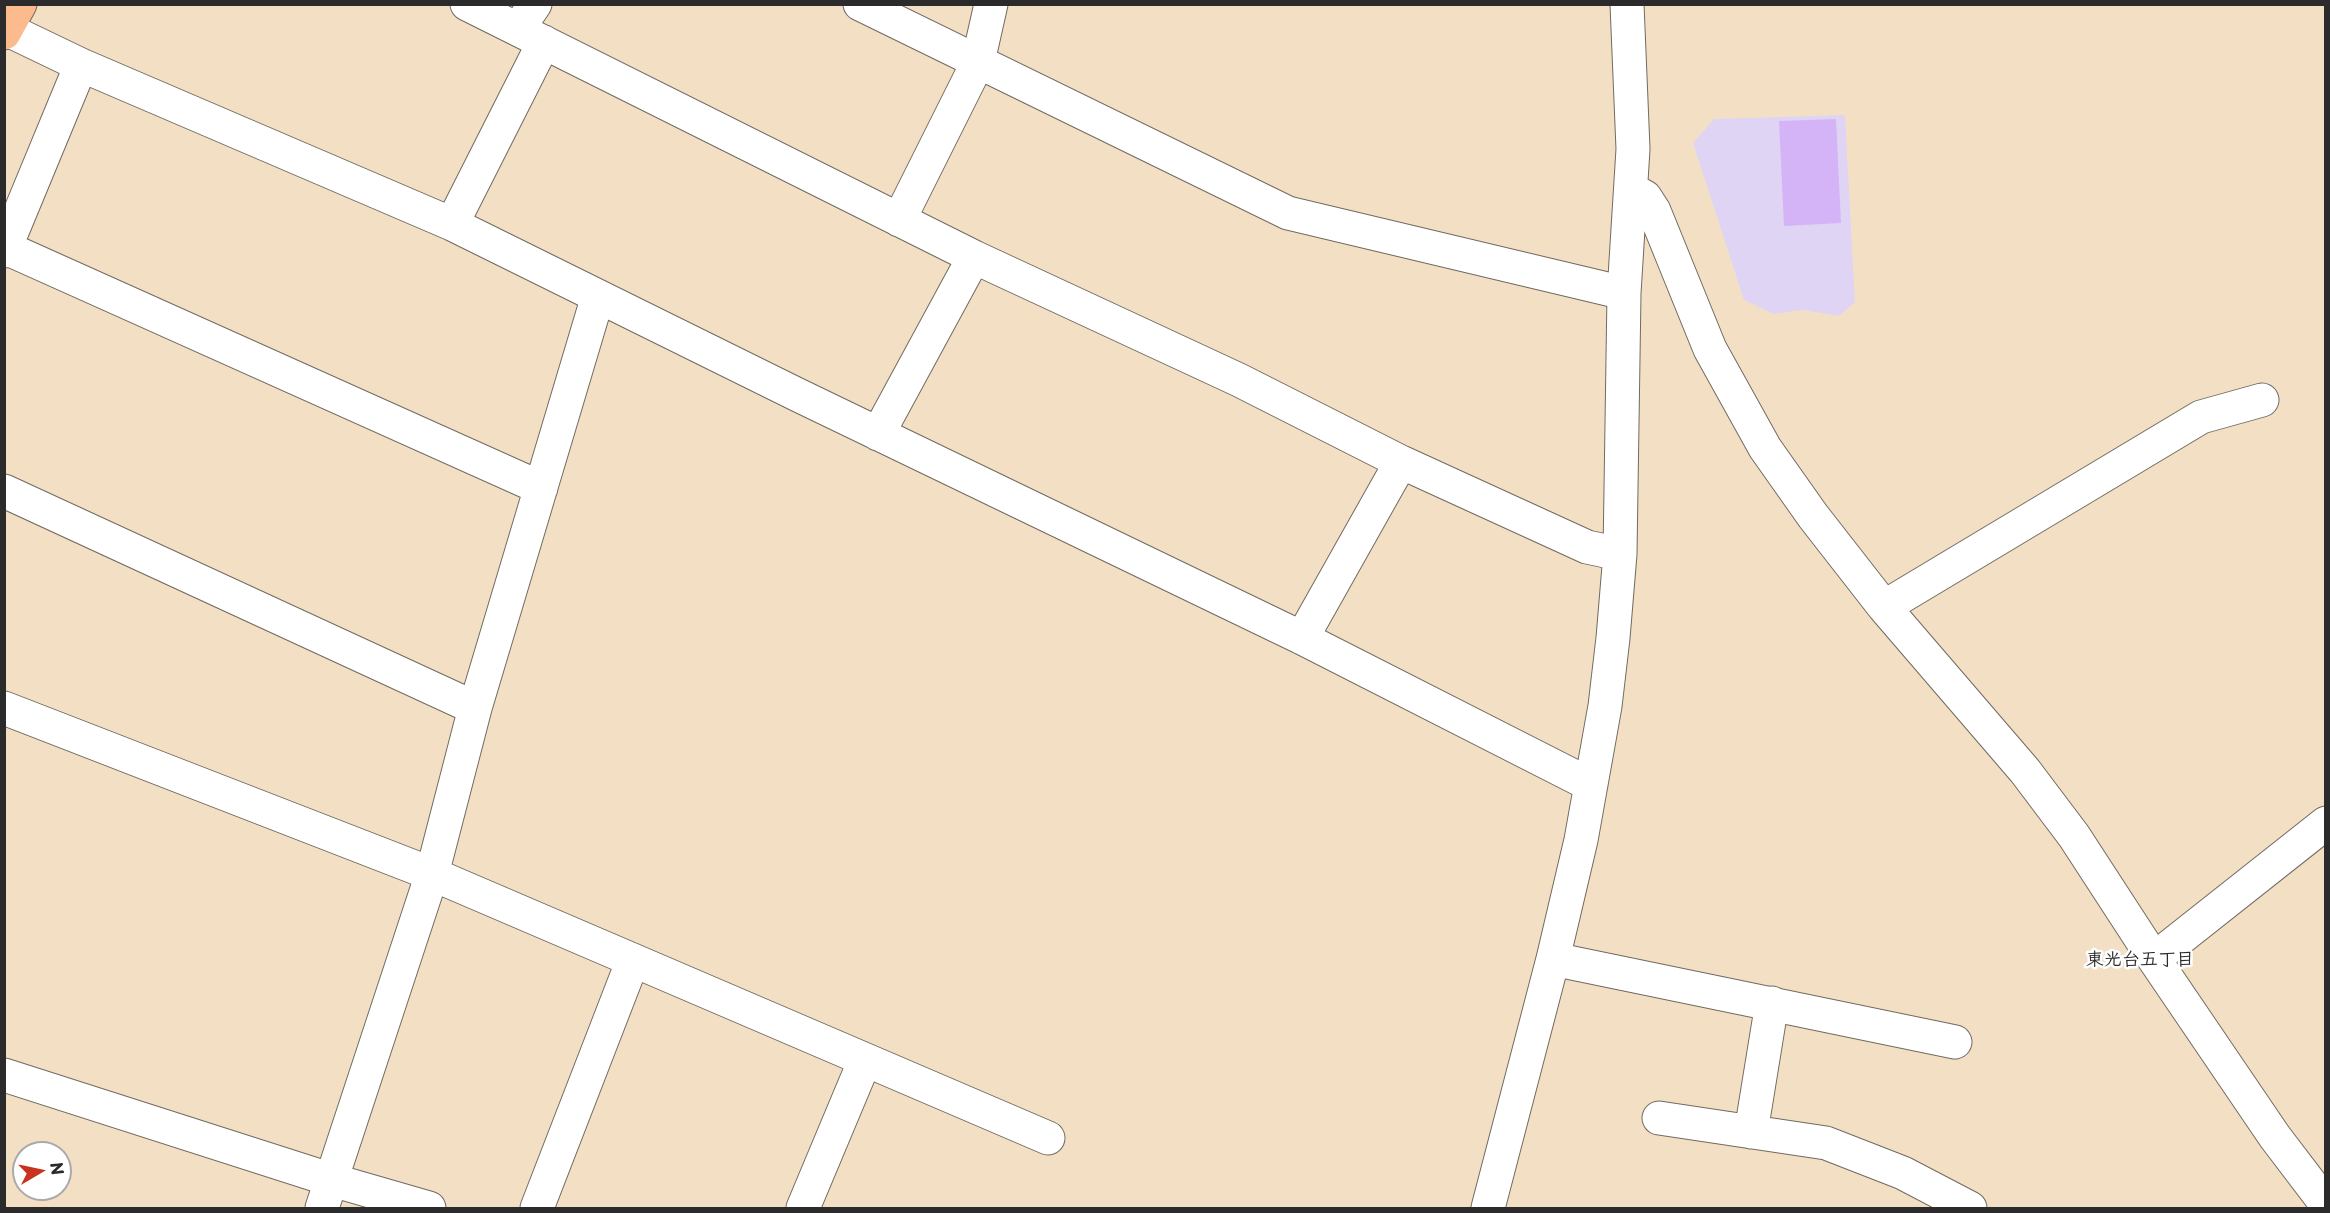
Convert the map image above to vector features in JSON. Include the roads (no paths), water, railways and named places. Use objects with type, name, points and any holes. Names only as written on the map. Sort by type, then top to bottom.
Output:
[{"type":"street","points":[[467,4],[532,25],[899,220],[1239,380],[1401,462],[1587,548],[1620,554]]},
{"type":"street","points":[[860,4],[1288,213],[1624,292]]},
{"type":"street","points":[[899,220],[978,62],[991,4]]},
{"type":"street","points":[[1488,1209],[1553,959],[1592,785],[1613,638],[1620,554],[1624,292],[1633,148],[1627,4]]},
{"type":"street","points":[[10,22],[81,65],[452,224],[878,434],[1302,638],[1592,785]]},
{"type":"street","points":[[452,224],[532,25]]},
{"type":"street","points":[[81,65],[5,249],[541,488]]},
{"type":"street","points":[[1632,190],[1645,197],[1654,211],[1710,349],[1765,448],[1813,516],[1884,607],[2025,771],[2073,836],[2310,1201]]},
{"type":"street","points":[[878,434],[974,257]]},
{"type":"street","points":[[327,1194],[432,874],[475,708],[598,296]]},
{"type":"street","points":[[1884,607],[2201,417],[2262,400]]},
{"type":"street","points":[[1302,638],[1401,462]]},
{"type":"street","points":[[4,490],[475,708]]},
{"type":"street","points":[[4,708],[432,874],[1047,1138]]},
{"type":"street","points":[[2154,959],[2325,823]]},
{"type":"street","points":[[1553,959],[1955,1042]]},
{"type":"street","points":[[537,1209],[633,960]]},
{"type":"street","points":[[1750,1132],[1772,1003]]},
{"type":"street","points":[[803,1209],[865,1060]]},
{"type":"street","points":[[4,1075],[327,1194],[429,1209]]},
{"type":"street","points":[[1659,1118],[1826,1143],[1904,1173],[1970,1209]]},
{"type":"district","name":"東光台五丁目","points":[[2140,960]]}]
